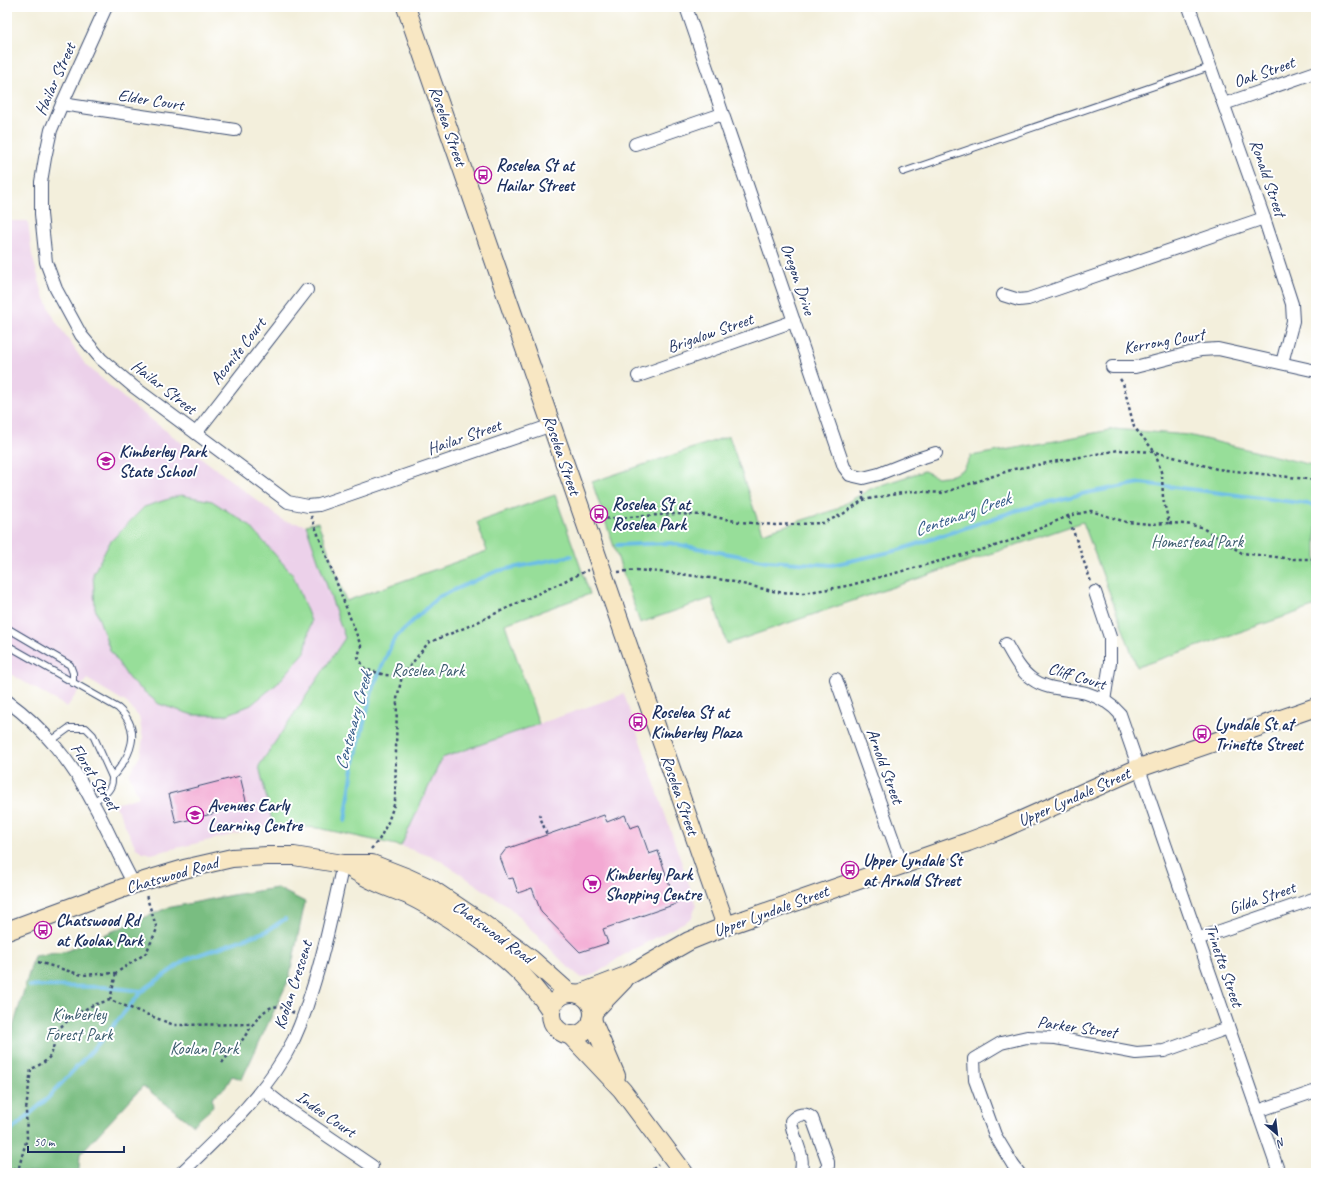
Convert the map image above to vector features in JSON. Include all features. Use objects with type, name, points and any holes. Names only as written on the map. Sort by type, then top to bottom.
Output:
[{"type":"street","name":"Hailar Street","points":[[106,7],[51,130],[41,182],[41,214],[46,262],[56,289],[81,335],[101,359],[134,387],[288,502],[308,506],[326,503],[552,425]]},
{"type":"street","name":"Roselea Street","points":[[406,7],[726,926]]},
{"type":"street","name":"Oregon Drive","points":[[686,7],[844,468],[850,475],[863,478],[879,474],[936,453]]},
{"type":"street","name":"Ronald Street","points":[[1189,7],[1264,218],[1292,304],[1293,321],[1282,363]]},
{"type":"street","name":"Oak Street","points":[[1224,104],[1316,72]]},
{"type":"street","name":"Elder Court","points":[[62,104],[236,130]]},
{"type":"street","points":[[635,144],[722,114]]},
{"type":"street","points":[[1003,295],[1019,300],[1028,299],[1264,218]]},
{"type":"street","name":"Aconite Court","points":[[196,433],[307,290]]},
{"type":"street","name":"Brigalow Street","points":[[638,376],[794,321]]},
{"type":"street","name":"Kerrong Court","points":[[1112,367],[1135,367],[1201,350],[1218,349],[1316,371]]},
{"type":"street","points":[[1095,592],[1110,637],[1110,663],[1104,701]]},
{"type":"street","name":"Cliff Court","points":[[1006,644],[1020,667],[1032,679],[1051,688],[1085,693],[1113,706],[1120,714],[1139,768]]},
{"type":"street","name":"Arnold Street","points":[[836,679],[902,865]]},
{"type":"street","name":"Floret Street","points":[[7,701],[31,720],[65,757],[93,802],[140,889]]},
{"type":"street","name":"Upper Lyndale Street","points":[[574,994],[631,974],[689,941],[726,926],[997,831],[1139,768],[1316,707]]},
{"type":"street","name":"Trinette Street","points":[[1139,768],[1279,1173]]},
{"type":"street","name":"Chatswood Road","points":[[7,931],[140,889],[184,869],[232,858],[294,856],[343,864],[372,880],[408,895],[433,899],[482,922],[574,994]]},
{"type":"street","name":"Koolan Crescent","points":[[181,1173],[223,1132],[262,1090],[294,1039],[318,974],[343,864]]},
{"type":"street","name":"Gilda Street","points":[[1197,939],[1316,898]]},
{"type":"street","name":"Chatswood Road","points":[[433,899],[469,931],[504,957],[535,988],[551,1011]]},
{"type":"street","name":"Upper Lyndale Street","points":[[592,1016],[631,974]]},
{"type":"street","points":[[592,1016],[588,1026],[583,1031],[570,1035],[563,1033],[554,1024],[551,1018],[551,1011],[557,999],[562,995],[574,994],[589,1001],[592,1016],[622,1090]]},
{"type":"street","name":"Parker Street","points":[[1019,1173],[995,1135],[975,1080],[974,1059],[1001,1043],[1027,1037],[1056,1038],[1136,1053],[1164,1051],[1228,1028]]},
{"type":"street","points":[[570,1035],[622,1090],[684,1173]]},
{"type":"street","name":"Indee Court","points":[[262,1090],[372,1166]]},
{"type":"street","points":[[1258,1111],[1316,1091]]},
{"type":"street","points":[[800,1173],[803,1164],[792,1129],[792,1121],[800,1114],[808,1114],[812,1118],[828,1162],[828,1166],[824,1173]]},
{"type":"lane","points":[[903,172],[1210,67]]},
{"type":"lane","points":[[7,628],[70,665],[74,683]]},
{"type":"lane","points":[[7,645],[118,708],[125,714],[132,733],[132,743],[130,752],[112,777]]},
{"type":"lane","points":[[51,741],[69,728],[86,728],[93,735],[112,777],[110,789],[93,802]]},
{"type":"path","points":[[1112,367],[1123,383],[1134,427],[1154,452],[1162,475],[1163,498],[1169,523]]},
{"type":"path","points":[[600,526],[598,519],[674,514],[705,515],[740,522],[775,525],[823,523],[843,514],[863,500],[913,491],[943,493],[1014,469],[1119,450],[1154,452],[1217,470],[1316,480]]},
{"type":"path","points":[[308,506],[361,646],[358,657],[365,669],[385,675],[402,676]]},
{"type":"path","points":[[616,572],[637,570],[673,573],[725,580],[777,592],[803,593],[847,586],[992,546],[1018,538],[1068,516],[1091,511],[1126,522],[1186,524],[1201,527],[1242,553],[1293,560],[1316,559]]},
{"type":"path","points":[[1068,516],[1095,592]]},
{"type":"path","points":[[369,851],[379,840],[388,822],[395,802],[397,699],[402,676],[428,643],[469,626],[586,571]]},
{"type":"path","points":[[539,814],[546,835]]},
{"type":"path","points":[[38,962],[82,976],[116,973],[146,953],[158,929],[140,889]]},
{"type":"path","points":[[111,998],[116,973]]},
{"type":"path","points":[[7,1171],[20,1167],[27,1138],[26,1110],[32,1069],[45,1062],[53,1051],[55,1032],[73,1016],[93,1004],[111,998],[174,1025],[252,1024]]},
{"type":"path","points":[[222,1063],[242,1040],[252,1024],[269,1008],[280,1006],[303,1017]]},
{"type":"path","points":[[648,1173],[658,1165]]},
{"type":"shaded area","name":"Kimberley Park State School","points":[[7,221],[28,221],[32,255],[43,294],[55,320],[85,364],[127,401],[284,521],[306,525],[345,638],[259,766],[273,825],[151,854],[136,848],[115,804],[139,797],[129,774],[140,756],[143,738],[139,717],[127,703],[87,679],[67,707],[7,672]]},
{"type":"shaded area","points":[[624,694],[696,905],[692,918],[620,957],[596,974],[582,978],[569,968],[509,907],[438,859],[401,846],[442,758]]},
{"type":"green space","name":"Homestead Park","points":[[1114,429],[1188,435],[1316,466],[1316,606],[1137,667],[1083,522],[727,644],[712,598],[640,623],[592,482],[729,436],[762,533],[834,510],[872,488],[924,471],[937,477],[953,475],[964,469],[971,456]]},
{"type":"green space","points":[[181,495],[212,501],[249,525],[293,575],[311,621],[305,652],[278,683],[251,705],[226,715],[193,715],[159,704],[129,679],[110,650],[95,608],[93,574],[110,542],[144,507]]},
{"type":"green space","name":"Roselea Park","points":[[555,495],[590,594],[505,624],[539,724],[442,758],[401,846],[318,828],[273,825],[259,766],[345,638],[306,525],[318,522],[346,601],[487,551],[477,522]]},
{"type":"green space","name":"Kimberley Forest Park","points":[[277,888],[305,902],[289,979],[242,1079],[232,1076],[225,1088],[212,1097],[213,1107],[193,1125],[143,1086],[80,1154],[79,1170],[76,1173],[7,1173],[7,1048],[34,956],[64,952],[167,908]]},
{"type":"building","points":[[240,776],[247,805],[176,823],[169,794]]},
{"type":"building","name":"Kimberley Park Shopping Centre","points":[[604,815],[607,822],[625,815],[630,828],[639,825],[649,854],[658,851],[676,904],[603,929],[608,943],[580,952],[541,912],[532,888],[518,893],[513,878],[508,879],[500,857],[506,849]]},
{"type":"waterway","name":"Centenary Creek","points":[[617,545],[670,543],[767,561],[832,565],[899,550],[1018,510],[1086,493],[1141,483],[1316,505]]},
{"type":"waterway","name":"Centenary Creek","points":[[345,821],[354,762],[373,687],[394,639],[438,597],[497,571],[571,556]]},
{"type":"waterway","name":"Centenary Creek","points":[[7,1134],[48,1098],[99,1043],[142,991],[187,959],[267,931],[285,919]]},
{"type":"waterway","points":[[30,986],[104,987],[142,991]]},
{"type":"place","name":"Roselea St at Hailar Street","points":[[483,175]]},
{"type":"place","name":"Kimberley Park State School","points":[[106,461]]},
{"type":"place","name":"Roselea St at Roselea Park","points":[[599,514]]},
{"type":"place","name":"Roselea St at Kimberley Plaza","points":[[638,722]]},
{"type":"place","name":"Lyndale St at Trinette Street","points":[[1202,734]]},
{"type":"place","name":"Avenues Early Learning Centre","points":[[195,815]]},
{"type":"place","name":"Upper Lyndale St at Arnold Street","points":[[850,870]]},
{"type":"place","name":"Kimberley Park Shopping Centre","points":[[592,884]]},
{"type":"place","name":"Chatswood Rd at Koolan Park","points":[[43,930]]},
{"type":"park label","name":"Koolan Park","points":[[204,1048]]}]
